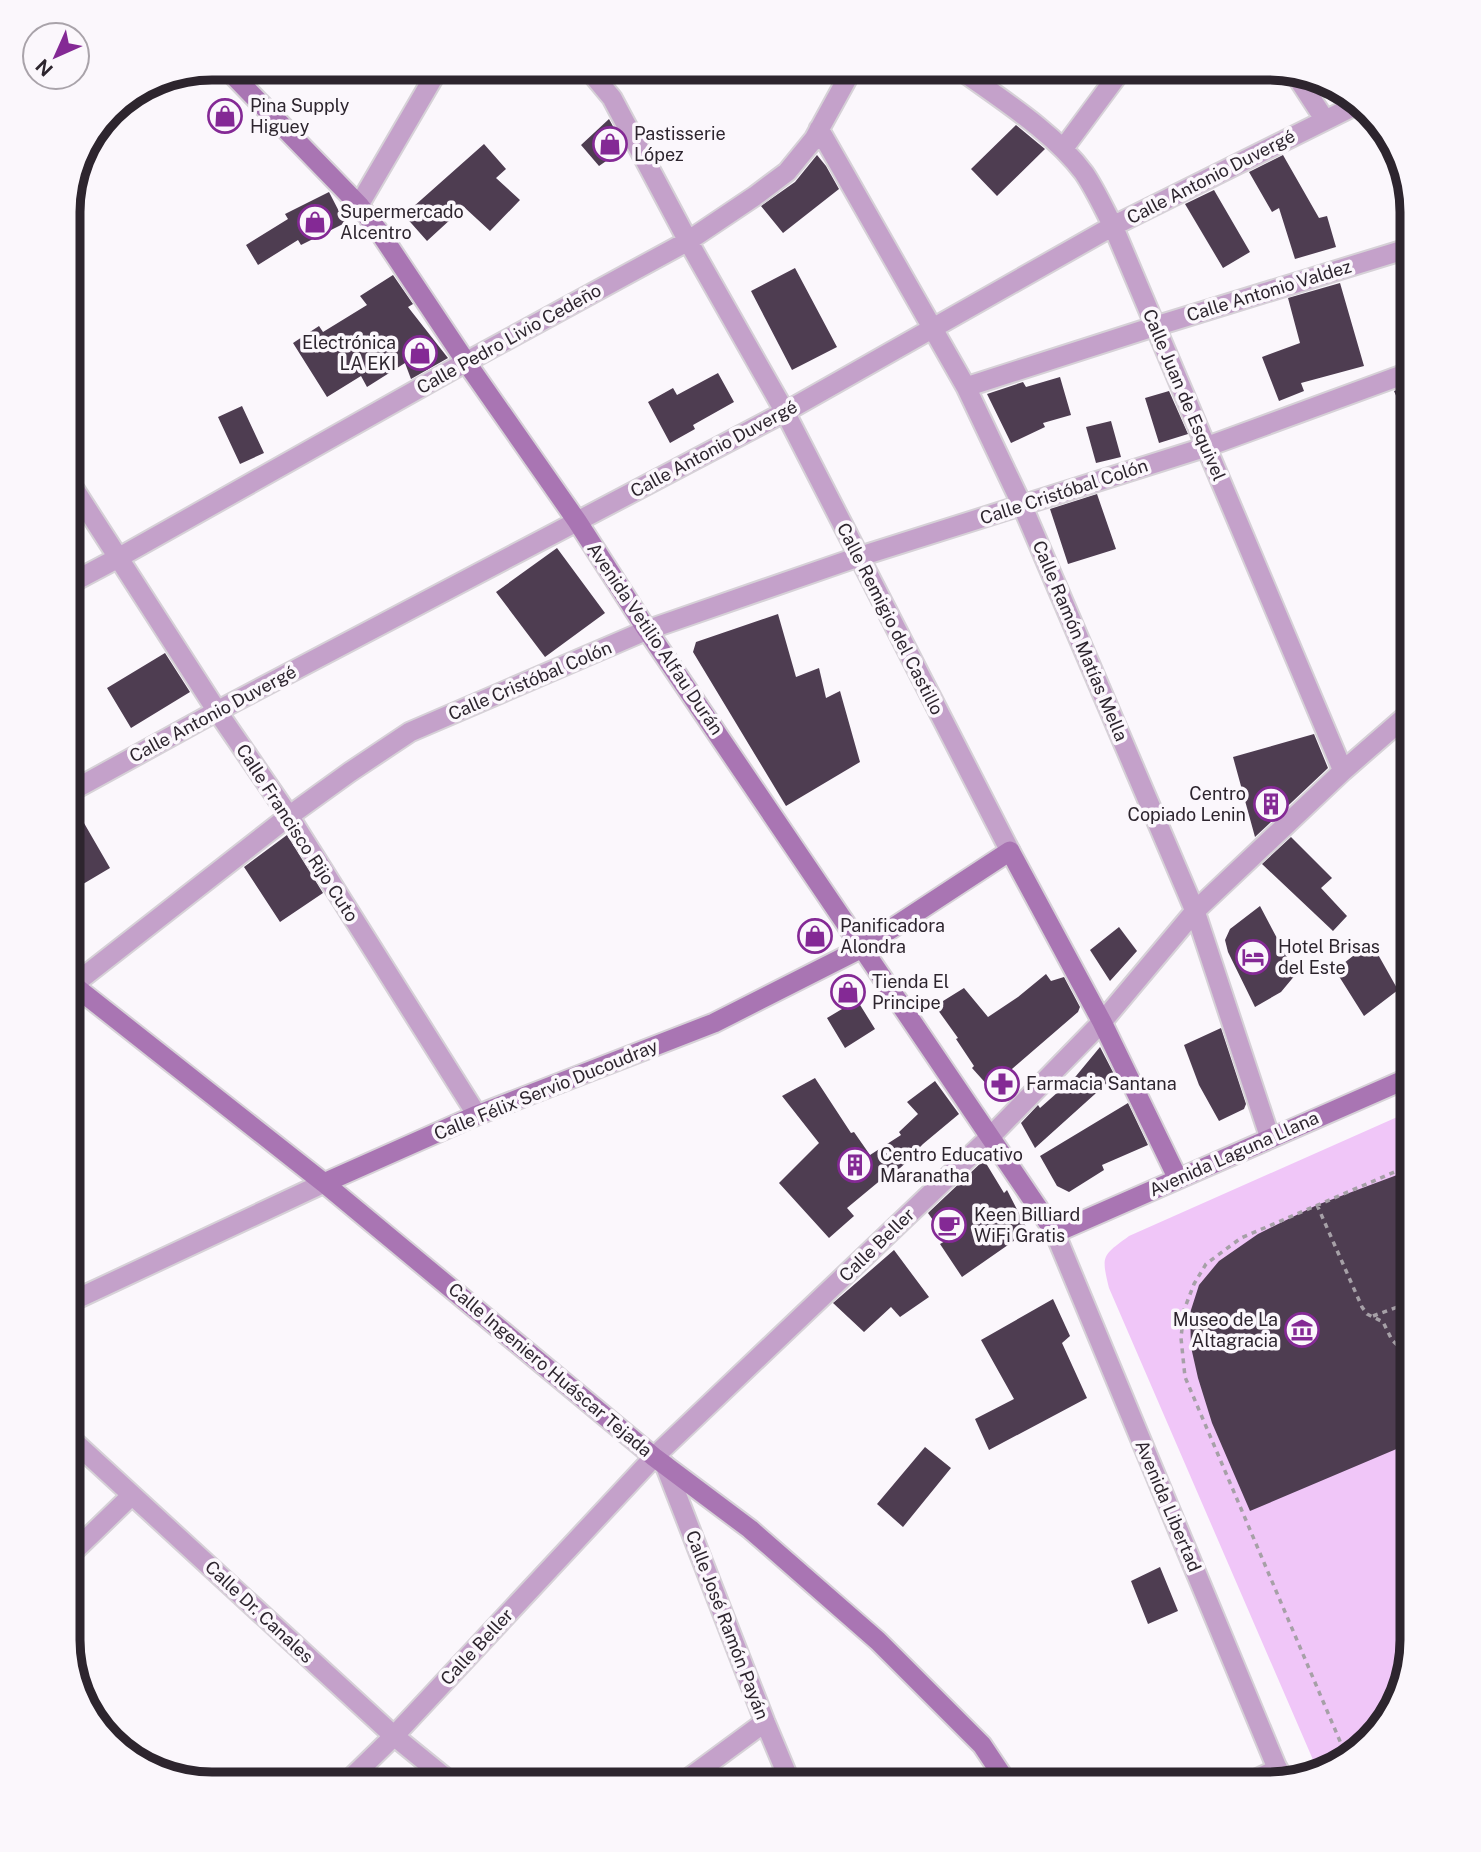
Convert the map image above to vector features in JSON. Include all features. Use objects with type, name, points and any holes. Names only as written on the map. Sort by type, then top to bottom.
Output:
[{"type":"main road","name":"Avenida Vetilio Alfau Durán","points":[[238,80],[359,205],[382,236],[1055,1233]]},
{"type":"main road","name":"Calle Félix Servio Ducoudray","points":[[324,1183],[477,1115],[714,1023],[862,948],[1010,851]]},
{"type":"main road","name":"Calle Remigio del Castillo","points":[[1010,851],[1102,1022],[1178,1179]]},
{"type":"main road","name":"Calle Ingeniero Huáscar Tejada","points":[[80,993],[324,1183],[659,1461],[750,1530],[878,1641],[982,1745],[999,1772]]},
{"type":"main road","name":"Avenida Laguna Llana","points":[[1055,1233],[1400,1082]]},
{"type":"street","points":[[359,205],[432,80]]},
{"type":"street","name":"Calle Remigio del Castillo","points":[[597,80],[612,98],[688,241],[785,412],[1010,851]]},
{"type":"street","name":"Calle Pedro Livio Cedeño","points":[[81,577],[688,241],[787,172],[814,139],[846,81]]},
{"type":"street","name":"Calle Juan de Esquivel","points":[[975,81],[1063,149],[1084,174],[1113,226],[1343,771]]},
{"type":"street","points":[[1063,149],[1113,81]]},
{"type":"street","points":[[1302,86],[1325,120]]},
{"type":"street","name":"Calle Antonio Duvergé","points":[[81,786],[216,711],[785,412],[1113,226],[1349,108]]},
{"type":"street","name":"Calle Ramón Matías Mella","points":[[819,129],[966,387],[1021,505],[1195,911],[1270,1138]]},
{"type":"street","name":"Calle Antonio Valdez","points":[[966,387],[1400,251]]},
{"type":"street","name":"Calle Cristóbal Colón","points":[[80,977],[289,816],[411,732],[647,630],[858,557],[1206,447],[1400,376]]},
{"type":"street","name":"Calle Francisco Rijo Cuto","points":[[81,500],[216,711],[289,816],[477,1115]]},
{"type":"street","name":"Calle Beller","points":[[357,1772],[659,1461],[990,1137],[1102,1022],[1195,911],[1343,771],[1400,721]]},
{"type":"street","name":"Calle Félix Servio Ducoudray","points":[[80,1297],[324,1183]]},
{"type":"street","name":"Avenida Libertad","points":[[1055,1233],[1278,1771]]},
{"type":"street","name":"Calle Dr. Canales","points":[[80,1447],[394,1736],[438,1772]]},
{"type":"street","name":"Calle José Ramón Payán","points":[[659,1461],[786,1772]]},
{"type":"street","points":[[80,1545],[132,1495]]},
{"type":"street","points":[[697,1772],[765,1722]]},
{"type":"path","points":[[1343,1748],[1185,1377],[1181,1338],[1184,1310],[1194,1284],[1206,1264],[1241,1238],[1400,1170]]},
{"type":"path","points":[[1317,1205],[1362,1307],[1367,1314],[1383,1322],[1392,1340],[1400,1348]]},
{"type":"path","points":[[1373,1316],[1400,1306]]},
{"type":"shaded area","points":[[1400,1116],[1399,1657],[1390,1690],[1368,1727],[1342,1749],[1314,1763],[1109,1288],[1105,1269],[1106,1257],[1129,1236]]},
{"type":"building","points":[[609,119],[625,148],[599,166],[581,145]]},
{"type":"building","points":[[1016,125],[1045,149],[997,196],[971,169]]},
{"type":"building","points":[[484,144],[506,169],[496,178],[520,200],[490,231],[464,207],[427,241],[404,215]]},
{"type":"building","points":[[817,155],[839,189],[783,233],[761,206],[795,182]]},
{"type":"building","points":[[1283,155],[1319,218],[1327,216],[1336,247],[1295,259],[1279,208],[1272,212],[1249,172]]},
{"type":"building","points":[[1214,190],[1250,252],[1223,268],[1185,204]]},
{"type":"building","points":[[329,192],[345,223],[301,245],[298,240],[258,265],[246,245],[288,219],[285,214]]},
{"type":"building","points":[[795,268],[837,347],[792,370],[751,291]]},
{"type":"building","points":[[393,275],[413,304],[408,307],[448,358],[411,379],[405,363],[367,387],[361,376],[327,397],[293,343],[319,326],[323,332],[367,305],[360,296]]},
{"type":"building","points":[[1340,283],[1364,366],[1301,383],[1304,391],[1279,401],[1262,357],[1300,343],[1288,298]]},
{"type":"building","points":[[718,373],[734,402],[693,425],[695,429],[670,443],[648,402],[673,388],[677,395]]},
{"type":"building","points":[[1060,377],[1071,415],[1043,423],[1045,427],[1011,443],[987,394],[1023,382],[1026,387]]},
{"type":"building","points":[[1400,389],[1400,405],[1394,391]]},
{"type":"building","points":[[1169,391],[1188,434],[1159,443],[1145,398]]},
{"type":"building","points":[[242,406],[264,453],[240,464],[218,417]]},
{"type":"building","points":[[1111,421],[1121,457],[1096,463],[1086,427]]},
{"type":"building","points":[[1097,494],[1116,549],[1068,564],[1050,509]]},
{"type":"building","points":[[557,548],[605,613],[545,657],[496,592]]},
{"type":"building","points":[[778,614],[796,677],[819,668],[826,698],[840,691],[860,762],[786,806],[693,652],[696,642]]},
{"type":"building","points":[[165,653],[190,692],[131,728],[107,688]]},
{"type":"building","name":"Centro Copiado Lenin","points":[[1314,734],[1328,768],[1255,837],[1233,757]]},
{"type":"building","points":[[81,817],[110,868],[81,886]]},
{"type":"building","points":[[287,835],[323,893],[280,922],[244,867]]},
{"type":"building","points":[[1291,837],[1332,878],[1321,888],[1347,916],[1333,931],[1262,864]]},
{"type":"building","points":[[1260,906],[1296,974],[1281,992],[1255,1007],[1228,952],[1225,940],[1230,929]]},
{"type":"building","points":[[1119,927],[1137,951],[1110,981],[1090,950]]},
{"type":"building","points":[[1371,942],[1398,990],[1364,1016],[1335,970]]},
{"type":"building","points":[[1046,974],[1051,981],[1064,977],[1080,1007],[1078,1012],[990,1088],[972,1068],[974,1066],[956,1039],[958,1038],[935,1006],[964,988],[988,1017]]},
{"type":"building","points":[[857,1000],[875,1029],[845,1048],[827,1018]]},
{"type":"building","points":[[1221,1028],[1246,1104],[1244,1109],[1219,1121],[1199,1085],[1184,1045]]},
{"type":"building","points":[[1100,1047],[1115,1076],[1035,1148],[1021,1123],[1038,1105],[1040,1108],[1076,1076]]},
{"type":"building","points":[[815,1078],[851,1133],[854,1132],[870,1155],[901,1135],[899,1132],[918,1114],[907,1102],[935,1081],[959,1114],[923,1144],[890,1177],[888,1174],[847,1208],[854,1216],[829,1238],[779,1183],[819,1143],[782,1096]]},
{"type":"building","points":[[1128,1103],[1148,1145],[1102,1165],[1104,1170],[1069,1192],[1057,1186],[1040,1156]]},
{"type":"building","points":[[984,1160],[1004,1193],[1007,1190],[1028,1231],[962,1277],[940,1244],[947,1240],[928,1213]]},
{"type":"building","name":"Museo de La Altagracia","points":[[1400,1174],[1400,1448],[1250,1511],[1212,1423],[1198,1378],[1191,1347],[1190,1313],[1199,1285],[1219,1261],[1258,1234],[1317,1205]]},
{"type":"building","points":[[894,1250],[929,1297],[900,1317],[891,1307],[864,1332],[833,1303]]},
{"type":"building","points":[[1053,1299],[1070,1336],[1062,1343],[1087,1398],[989,1450],[975,1419],[1014,1399],[981,1340]]},
{"type":"building","points":[[925,1447],[951,1468],[903,1527],[877,1504]]},
{"type":"building","points":[[1160,1567],[1178,1611],[1148,1624],[1131,1581]]},
{"type":"place","name":"Pina Supply Higuey","points":[[225,116]]},
{"type":"place","name":"Pastisserie López","points":[[610,144]]},
{"type":"place","name":"Supermercado Alcentro","points":[[315,222]]},
{"type":"place","name":"Electrónica LA EKI","points":[[420,353]]},
{"type":"place","name":"Centro Copiado Lenin","points":[[1271,804]]},
{"type":"place","name":"Panificadora Alondra","points":[[815,936]]},
{"type":"place","name":"Hotel Brisas del Este","points":[[1253,957]]},
{"type":"place","name":"Tienda El Principe","points":[[848,992]]},
{"type":"place","name":"Farmacia Santana","points":[[1002,1084]]},
{"type":"place","name":"Centro Educativo Maranatha","points":[[855,1165]]},
{"type":"place","name":"Keen Billiard WiFi Gratis","points":[[949,1225]]},
{"type":"place","name":"Museo de La Altagracia","points":[[1302,1330]]}]
